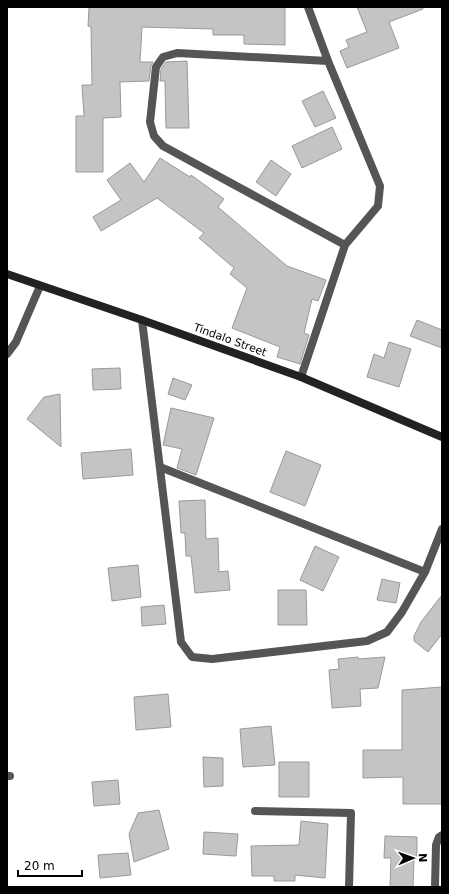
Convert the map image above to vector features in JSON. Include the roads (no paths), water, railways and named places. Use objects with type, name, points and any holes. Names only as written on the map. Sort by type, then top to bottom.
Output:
[{"type":"main road","name":"Tindalo Street","points":[[7,274],[142,320],[301,377],[442,437]]},
{"type":"street","points":[[301,377],[345,245],[378,206],[380,186],[328,62],[308,7]]},
{"type":"street","points":[[328,62],[176,53],[163,57],[156,67],[150,122],[154,136],[163,146],[345,245]]},
{"type":"street","points":[[7,354],[16,342],[40,286]]},
{"type":"street","points":[[142,320],[181,642],[192,657],[212,659],[367,641],[387,632],[402,612],[425,572],[442,529]]},
{"type":"street","points":[[160,467],[425,572]]},
{"type":"street","points":[[255,811],[351,813],[350,887]]},
{"type":"street","points":[[435,887],[436,845],[439,837],[442,835]]}]
